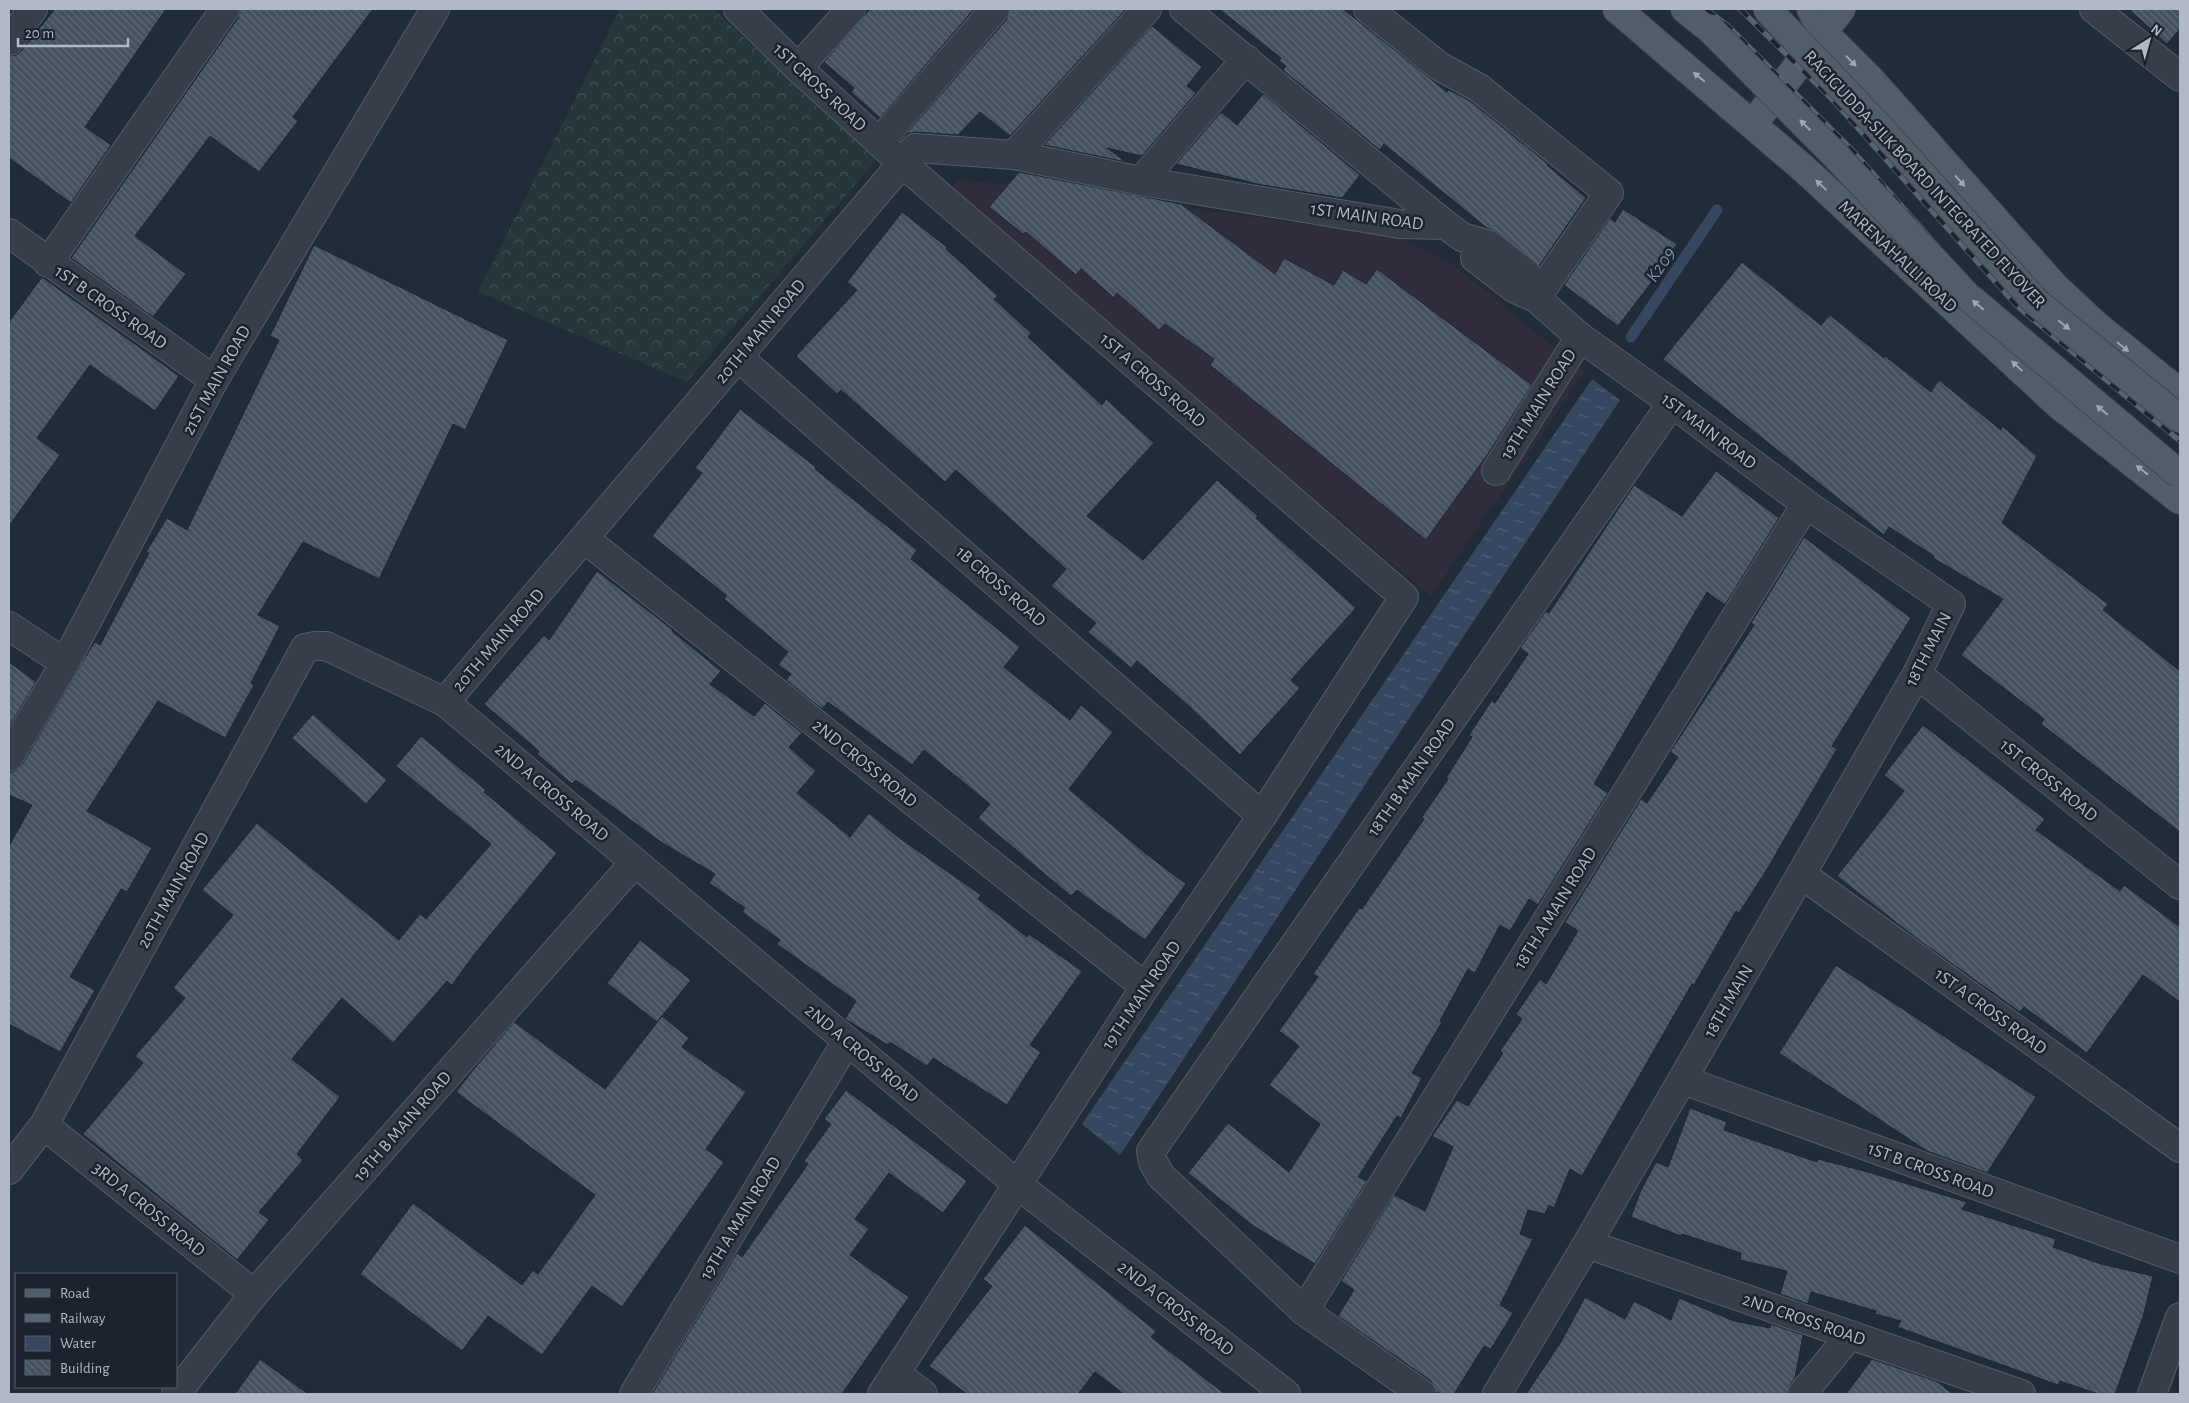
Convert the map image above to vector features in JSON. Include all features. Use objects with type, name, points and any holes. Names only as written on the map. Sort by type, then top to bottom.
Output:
[{"type":"main road","name":"MARENAHALLI ROAD","points":[[1617,9],[1753,124],[2059,404],[2180,500]]},
{"type":"main road","points":[[1685,9],[1709,28],[1836,156],[1966,295],[2180,475]]},
{"type":"main road","name":"RAGIGUDDA-SILK BOARD INTEGRATED FLYOVER","points":[[1768,9],[1883,131],[2036,302],[2180,419]]},
{"type":"main road","points":[[1753,124],[1817,20],[1841,9]]},
{"type":"main road","points":[[1817,20],[2055,287],[2097,326],[2180,393]]},
{"type":"street","points":[[9,41],[33,9]]},
{"type":"street","points":[[48,263],[225,9]]},
{"type":"street","name":"21ST MAIN ROAD","points":[[9,757],[65,664],[214,380],[435,9]]},
{"type":"street","name":"1ST CROSS ROAD","points":[[738,9],[798,68],[902,163]]},
{"type":"street","points":[[798,68],[852,9]]},
{"type":"street","points":[[879,142],[995,9]]},
{"type":"street","points":[[1014,155],[1147,9]]},
{"type":"street","points":[[1184,9],[1454,231]]},
{"type":"street","points":[[1368,9],[1439,66],[1479,88],[1609,193],[1536,298]]},
{"type":"street","points":[[2094,9],[2180,77]]},
{"type":"street","points":[[1141,181],[1246,59]]},
{"type":"street","name":"1ST MAIN ROAD","points":[[902,163],[915,148],[1014,155],[1141,181],[1400,224],[1454,231],[1489,245],[1526,273],[1536,298],[1580,337],[1672,402],[1806,504],[1951,604]]},
{"type":"street","name":"20TH MAIN ROAD","points":[[9,1170],[44,1125],[305,648],[326,646],[445,702],[902,163]]},
{"type":"street","name":"1ST A CROSS ROAD","points":[[902,163],[1404,598]]},
{"type":"street","name":"1ST B CROSS ROAD","points":[[13,245],[48,263],[214,380]]},
{"type":"street","name":"19TH MAIN ROAD","points":[[1496,471],[1580,337]]},
{"type":"street","name":"1B CROSS ROAD","points":[[738,357],[1262,816]]},
{"type":"street","name":"18TH B MAIN ROAD","points":[[1304,1311],[1161,1176],[1152,1162],[1151,1151],[1672,402]]},
{"type":"street","name":"18TH A MAIN ROAD","points":[[1304,1311],[1806,504]]},
{"type":"street","name":"2ND CROSS ROAD","points":[[585,539],[1145,987]]},
{"type":"street","name":"19TH MAIN ROAD","points":[[889,1384],[1145,987],[1262,816],[1404,598]]},
{"type":"street","name":"18TH MAIN","points":[[1497,1394],[1683,1080],[1917,674],[1951,604]]},
{"type":"street","points":[[9,626],[65,664]]},
{"type":"street","name":"1ST CROSS ROAD","points":[[1917,674],[2180,885]]},
{"type":"street","name":"2ND A CROSS ROAD","points":[[445,702],[1017,1184],[1286,1394]]},
{"type":"street","name":"19TH B MAIN ROAD","points":[[176,1394],[254,1294],[635,862]]},
{"type":"street","name":"1ST A CROSS ROAD","points":[[1801,874],[2180,1148]]},
{"type":"street","name":"19TH A MAIN ROAD","points":[[634,1394],[847,1041]]},
{"type":"street","name":"1ST B CROSS ROAD","points":[[1683,1080],[2180,1259]]},
{"type":"street","name":"3RD A CROSS ROAD","points":[[44,1125],[254,1294]]},
{"type":"street","name":"2ND CROSS ROAD","points":[[1587,1244],[2021,1394]]},
{"type":"street","points":[[1304,1311],[1422,1394]]},
{"type":"street","points":[[2152,1394],[2180,1317]]},
{"type":"street","points":[[1802,1394],[1850,1335]]},
{"type":"street","points":[[889,1384],[924,1394]]},
{"type":"shaded area","points":[[958,179],[1397,236],[1451,263],[1585,372],[1431,596],[949,191]]},
{"type":"green space","points":[[620,9],[713,9],[876,160],[687,382],[478,292]]},
{"type":"water","points":[[1592,379],[1620,400],[1120,1155],[1082,1124]]},
{"type":"building","points":[[55,9],[166,9],[85,127],[111,145],[71,203],[9,158],[9,56],[16,55],[21,51]]},
{"type":"building","points":[[240,9],[373,9],[293,117],[298,121],[259,172],[210,136],[135,236],[186,274],[153,317],[71,258],[238,18]]},
{"type":"building","points":[[870,9],[974,9],[880,118],[851,92],[854,88],[824,62]]},
{"type":"building","points":[[1010,9],[1126,9],[1010,136],[980,112],[958,135],[916,132],[906,134],[1007,19]]},
{"type":"building","points":[[1219,9],[1343,9],[1447,92],[1449,90],[1470,101],[1548,164],[1586,198],[1539,266],[1498,233],[1487,228],[1384,144],[1380,150],[1283,70],[1286,66],[1279,61],[1281,58]]},
{"type":"building","points":[[2129,9],[2180,9],[2180,29],[2167,44]]},
{"type":"building","points":[[1152,26],[1202,67],[1187,86],[1196,93],[1142,156],[1107,148],[1126,162],[1044,145]]},
{"type":"building","points":[[1263,94],[1360,175],[1342,198],[1262,185],[1176,164],[1221,112],[1237,125]]},
{"type":"building","points":[[1019,172],[1181,204],[1275,274],[1284,258],[1334,285],[1343,270],[1366,284],[1377,269],[1532,385],[1490,451],[1426,540],[1210,365],[1214,359],[1165,324],[1159,330],[1117,293],[1114,298],[1081,269],[1076,275],[1026,232],[1023,234],[989,207]]},
{"type":"building","points":[[1623,209],[1677,244],[1651,283],[1618,326],[1564,285],[1610,218],[1615,222]]},
{"type":"building","points":[[902,212],[947,247],[946,249],[998,296],[994,299],[1031,333],[1028,337],[1102,405],[1106,399],[1154,443],[1087,516],[1143,560],[1217,480],[1258,516],[1256,518],[1356,608],[1291,680],[1300,688],[1240,755],[1191,708],[1137,661],[1131,668],[1088,632],[1096,623],[1051,586],[1066,569],[956,470],[945,482],[841,390],[837,394],[796,356],[857,290],[847,282]]},
{"type":"building","points":[[314,245],[508,340],[465,430],[453,424],[379,579],[303,542],[258,615],[280,626],[251,683],[254,685],[225,738],[158,701],[87,811],[152,848],[127,892],[121,889],[70,977],[95,990],[60,1052],[9,1024],[9,846],[32,805],[9,795],[9,773],[17,770],[22,765],[89,651],[95,642],[100,645],[149,553],[146,552],[167,518],[187,530],[279,340],[270,336]]},
{"type":"building","points":[[1742,262],[1821,325],[1830,315],[1931,392],[1939,380],[2001,430],[2002,426],[2037,456],[2002,523],[2108,604],[2103,610],[2180,671],[2180,832],[2041,724],[2044,719],[1961,655],[2003,599],[1933,558],[1934,556],[1889,527],[1884,535],[1663,359]]},
{"type":"building","points":[[42,277],[179,376],[155,411],[90,365],[37,438],[60,455],[9,526],[9,322]]},
{"type":"building","points":[[740,409],[816,467],[815,469],[917,550],[911,559],[1020,647],[1004,667],[1070,720],[1081,705],[1113,732],[1069,789],[1145,853],[1186,884],[1145,940],[1077,890],[1071,896],[978,818],[990,804],[924,750],[912,765],[828,702],[822,709],[786,680],[791,674],[778,665],[788,652],[724,599],[727,596],[652,536],[702,473],[695,468]]},
{"type":"building","points":[[1716,471],[1779,518],[1725,605],[1707,592],[1594,784],[1608,793],[1538,905],[1529,899],[1510,931],[1500,925],[1475,973],[1468,969],[1440,1021],[1442,1022],[1412,1073],[1422,1078],[1401,1118],[1397,1116],[1358,1177],[1367,1181],[1315,1264],[1252,1225],[1188,1173],[1228,1123],[1289,1172],[1320,1124],[1269,1085],[1299,1046],[1279,1031],[1318,977],[1313,974],[1359,908],[1362,909],[1424,819],[1422,817],[1448,779],[1446,778],[1472,737],[1469,735],[1492,700],[1495,703],[1528,654],[1520,648],[1546,611],[1549,613],[1634,485],[1682,516]]},
{"type":"building","points":[[1804,537],[1911,618],[1832,746],[1837,749],[1766,871],[1739,913],[1736,911],[1582,1176],[1570,1169],[1554,1208],[1549,1205],[1545,1214],[1528,1210],[1520,1234],[1533,1239],[1500,1305],[1513,1313],[1491,1349],[1484,1346],[1454,1394],[1441,1394],[1437,1392],[1431,1381],[1338,1316],[1354,1290],[1341,1281],[1394,1195],[1425,1211],[1453,1147],[1432,1136],[1457,1100],[1468,1106],[1503,1053],[1500,1051],[1522,1019],[1516,1014],[1540,979],[1546,984],[1578,931],[1565,922],[1641,799],[1647,803],[1678,757],[1670,752],[1754,625],[1751,623]]},
{"type":"building","points":[[597,571],[673,630],[721,671],[710,684],[754,716],[765,703],[802,733],[789,747],[816,771],[797,793],[850,837],[869,813],[898,837],[981,895],[978,899],[1027,937],[1029,934],[1082,971],[1030,1045],[1041,1052],[1007,1105],[933,1058],[927,1066],[890,1042],[888,1045],[845,1019],[856,1001],[777,944],[780,940],[742,912],[745,908],[709,883],[715,874],[661,842],[576,780],[572,784],[537,754],[539,751],[484,704],[544,635],[549,640]]},
{"type":"building","points":[[9,662],[36,682],[9,727]]},
{"type":"building","points":[[313,714],[387,780],[366,804],[292,738]]},
{"type":"building","points":[[1923,725],[2045,819],[2036,830],[2120,891],[2124,885],[2180,927],[2180,1002],[2143,975],[2087,1053],[2024,1007],[2020,1012],[1916,938],[1837,876],[1904,791],[1884,775]]},
{"type":"building","points":[[421,736],[557,853],[473,956],[452,985],[447,981],[393,1043],[342,998],[292,1059],[340,1097],[297,1154],[303,1160],[259,1212],[269,1220],[237,1260],[83,1134],[143,1063],[135,1056],[185,998],[173,988],[233,915],[202,890],[257,823],[399,940],[420,914],[426,919],[491,844],[396,766]]},
{"type":"building","points":[[640,940],[691,980],[657,1022],[607,983]]},
{"type":"building","points":[[1836,965],[2036,1097],[1987,1173],[1927,1151],[1779,1053]]},
{"type":"building","points":[[662,1016],[689,1038],[682,1047],[746,1092],[706,1149],[724,1162],[622,1307],[592,1286],[542,1355],[488,1316],[462,1351],[360,1274],[413,1203],[522,1285],[533,1270],[538,1274],[595,1195],[456,1092],[514,1022],[605,1089]]},
{"type":"building","points":[[846,1090],[967,1181],[943,1213],[889,1173],[855,1219],[869,1229],[850,1255],[909,1297],[842,1394],[652,1394],[737,1253],[742,1257],[808,1164],[804,1161],[831,1124],[824,1119]]},
{"type":"building","points":[[1690,1108],[1727,1122],[1724,1130],[1817,1162],[1818,1159],[1868,1172],[1967,1202],[1962,1209],[2056,1239],[2053,1247],[2101,1264],[2153,1276],[2143,1317],[2115,1394],[2098,1394],[2060,1381],[2058,1385],[1897,1327],[1901,1321],[1875,1314],[1876,1311],[1811,1292],[1808,1304],[1780,1294],[1787,1271],[1740,1260],[1741,1253],[1682,1234],[1681,1236],[1631,1217],[1641,1190],[1656,1162],[1668,1167]]},
{"type":"building","points":[[1025,1225],[1156,1331],[1151,1337],[1225,1394],[1124,1394],[1095,1372],[1078,1394],[967,1394],[929,1366],[992,1286],[983,1279]]},
{"type":"building","points":[[1585,1297],[1625,1319],[1634,1301],[1671,1320],[1679,1298],[1734,1321],[1770,1328],[1771,1324],[1803,1335],[1795,1378],[1787,1394],[1526,1394],[1561,1342]]},
{"type":"building","points":[[260,1359],[308,1394],[235,1394]]},
{"type":"building","points":[[1872,1359],[1936,1381],[1953,1394],[1846,1394]]},
{"type":"waterway","name":"K209","points":[[1631,337],[1717,210]]},
{"type":"railway","points":[[1706,9],[1729,27],[1853,151],[1999,316],[2180,466]]},
{"type":"railway","points":[[1740,9],[1831,98],[2017,306],[2180,441]]}]
